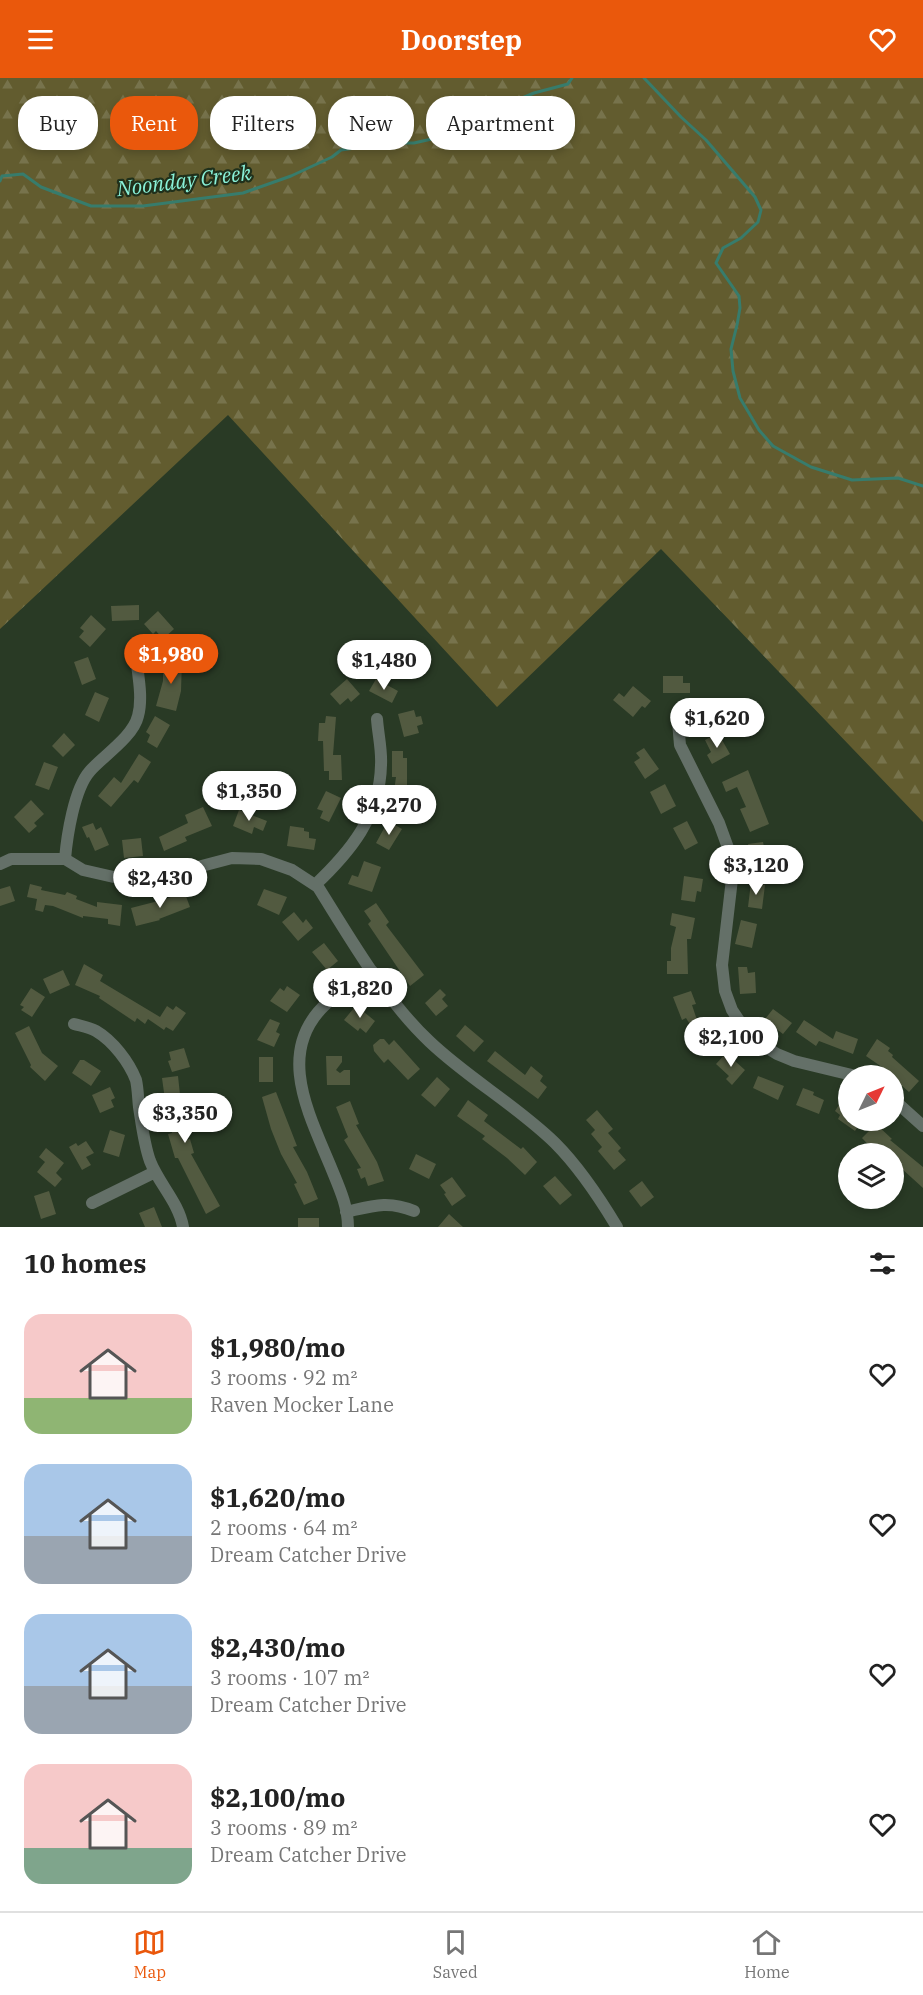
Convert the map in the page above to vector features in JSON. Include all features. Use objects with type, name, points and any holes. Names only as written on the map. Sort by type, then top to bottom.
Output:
[{"type":"street","points":[[65,859],[76,800],[83,781],[138,719],[140,692],[136,657]]},
{"type":"street","points":[[315,885],[328,873],[364,829],[375,805],[381,766],[377,719]]},
{"type":"street","points":[[678,722],[680,745],[719,823],[731,856],[732,879],[722,965],[725,990],[732,1010],[744,1028],[777,1054],[794,1061],[838,1072]]},
{"type":"street","points":[[0,864],[11,859],[65,859],[83,870],[118,878],[156,878],[232,858],[261,859],[292,870],[315,885],[405,1016],[429,1041],[539,1129],[570,1159],[596,1192],[617,1227]]},
{"type":"street","points":[[348,1227],[346,1212],[304,1096],[300,1079],[300,1052],[309,1026],[319,1011],[333,997],[372,971]]},
{"type":"street","points":[[74,1024],[94,1030],[105,1039],[121,1055],[132,1072],[136,1082],[145,1144],[155,1172],[179,1213],[183,1227]]},
{"type":"street","points":[[904,1109],[923,1126]]},
{"type":"street","points":[[92,1203],[155,1172]]},
{"type":"street","points":[[346,1212],[388,1204],[414,1211]]},
{"type":"green space","points":[[0,78],[923,78],[923,822],[661,549],[497,707],[228,415],[0,629]]},
{"type":"building","points":[[139,605],[139,620],[112,621],[111,606]]},
{"type":"building","points":[[158,611],[174,629],[163,639],[156,631],[153,634],[144,624]]},
{"type":"building","points":[[91,615],[106,629],[90,647],[79,637],[84,631],[80,628]]},
{"type":"building","points":[[88,657],[96,679],[82,685],[74,662]]},
{"type":"building","points":[[163,660],[182,660],[181,691],[176,711],[156,706],[163,681]]},
{"type":"building","points":[[663,676],[683,676],[683,683],[690,683],[690,693],[663,693]]},
{"type":"building","points":[[347,679],[360,694],[351,702],[348,698],[340,705],[330,694]]},
{"type":"building","points":[[376,679],[398,691],[392,703],[369,691]]},
{"type":"building","points":[[633,686],[651,701],[645,708],[642,706],[633,717],[613,700],[619,693],[624,697]]},
{"type":"building","points":[[95,692],[109,698],[99,722],[85,715]]},
{"type":"building","points":[[414,710],[416,717],[421,716],[423,724],[417,726],[419,733],[404,737],[398,714]]},
{"type":"building","points":[[155,716],[170,725],[157,748],[147,742],[150,735],[146,732]]},
{"type":"building","points":[[326,716],[336,717],[333,755],[341,755],[342,780],[329,780],[329,771],[324,771],[323,741],[318,741],[319,723],[325,723]]},
{"type":"building","points":[[64,733],[75,745],[63,757],[52,746]]},
{"type":"building","points":[[718,733],[730,754],[712,764],[707,755],[711,752],[705,740]]},
{"type":"building","points":[[644,748],[659,769],[645,779],[634,762],[640,758],[636,753]]},
{"type":"building","points":[[392,751],[403,751],[403,758],[407,758],[407,786],[410,786],[407,807],[392,805],[396,777],[392,777]]},
{"type":"building","points":[[139,754],[151,762],[138,783],[134,780],[111,807],[98,796],[114,777],[121,783]]},
{"type":"building","points":[[44,762],[58,767],[49,790],[35,785]]},
{"type":"building","points":[[748,770],[769,824],[750,832],[740,809],[746,807],[737,787],[726,792],[722,782]]},
{"type":"building","points":[[665,784],[676,806],[661,814],[650,792]]},
{"type":"building","points":[[326,791],[341,798],[329,822],[320,818],[323,811],[317,809]]},
{"type":"building","points":[[31,800],[44,814],[34,823],[37,826],[29,833],[14,817]]},
{"type":"building","points":[[203,807],[212,826],[185,837],[187,841],[164,851],[159,837],[188,823],[185,815]]},
{"type":"building","points":[[239,810],[267,821],[263,831],[254,827],[252,834],[233,826]]},
{"type":"building","points":[[388,821],[402,829],[389,850],[376,843]]},
{"type":"building","points":[[687,821],[698,843],[685,850],[673,828]]},
{"type":"building","points":[[93,823],[96,830],[101,827],[109,845],[95,851],[82,827]]},
{"type":"building","points":[[290,826],[304,828],[304,831],[309,832],[309,838],[316,839],[314,850],[287,846]]},
{"type":"building","points":[[141,838],[143,856],[124,858],[122,840]]},
{"type":"building","points":[[763,842],[768,865],[752,868],[748,844]]},
{"type":"building","points":[[364,861],[381,867],[372,892],[348,884],[352,875],[358,877]]},
{"type":"building","points":[[684,876],[703,879],[701,892],[697,891],[695,902],[681,900]]},
{"type":"building","points":[[751,882],[765,885],[762,909],[748,907]]},
{"type":"building","points":[[30,884],[42,887],[41,890],[65,895],[67,892],[77,896],[76,899],[97,907],[97,902],[122,905],[120,926],[108,924],[108,919],[83,916],[83,918],[53,906],[45,905],[43,912],[35,910],[37,899],[27,897]]},
{"type":"building","points":[[10,886],[15,901],[0,906],[0,889]]},
{"type":"building","points":[[264,889],[287,897],[279,915],[257,905]]},
{"type":"building","points":[[184,891],[190,907],[160,920],[136,926],[131,908],[166,899]]},
{"type":"building","points":[[376,903],[389,922],[386,925],[424,975],[410,986],[368,924],[371,921],[364,911]]},
{"type":"building","points":[[294,912],[303,923],[306,919],[313,928],[298,941],[282,922]]},
{"type":"building","points":[[672,913],[695,918],[691,939],[687,939],[688,974],[667,974],[667,961],[671,961],[671,948],[676,927],[670,925]]},
{"type":"building","points":[[741,920],[757,924],[752,948],[735,944]]},
{"type":"building","points":[[324,943],[338,961],[327,970],[312,952]]},
{"type":"building","points":[[84,964],[103,975],[100,981],[160,1017],[167,1006],[173,1010],[176,1006],[186,1013],[173,1031],[166,1027],[164,1030],[148,1019],[145,1024],[137,1018],[135,1022],[99,998],[100,996],[75,985]]},
{"type":"building","points":[[738,967],[747,967],[748,973],[755,972],[756,993],[740,994]]},
{"type":"building","points":[[63,970],[70,985],[50,994],[43,979]]},
{"type":"building","points":[[287,986],[300,995],[287,1012],[270,1001],[280,988],[284,991]]},
{"type":"building","points":[[31,988],[45,997],[32,1017],[21,1010],[24,1007],[20,1005]]},
{"type":"building","points":[[440,989],[446,995],[442,999],[448,1006],[436,1016],[425,1003]]},
{"type":"building","points":[[691,991],[696,1004],[692,1005],[698,1023],[702,1021],[715,1045],[702,1053],[691,1037],[696,1034],[686,1018],[682,1020],[673,997]]},
{"type":"building","points":[[358,1003],[366,1010],[364,1012],[375,1021],[366,1033],[360,1028],[358,1031],[344,1020]]},
{"type":"building","points":[[773,1009],[792,1023],[783,1034],[775,1028],[772,1031],[762,1023]]},
{"type":"building","points":[[270,1019],[280,1023],[276,1032],[280,1034],[274,1047],[257,1040]]},
{"type":"building","points":[[804,1020],[833,1039],[836,1031],[858,1039],[853,1054],[819,1041],[816,1046],[796,1032]]},
{"type":"building","points":[[465,1025],[484,1041],[474,1052],[456,1036]]},
{"type":"building","points":[[29,1026],[42,1053],[58,1066],[45,1081],[30,1067],[15,1033]]},
{"type":"building","points":[[380,1039],[384,1039],[389,1045],[394,1040],[420,1069],[408,1080],[388,1059],[384,1063],[374,1051],[373,1045]]},
{"type":"building","points":[[877,1039],[890,1048],[888,1051],[901,1065],[879,1065],[866,1056]]},
{"type":"building","points":[[184,1048],[190,1067],[172,1072],[168,1061],[171,1060],[169,1052]]},
{"type":"building","points":[[495,1051],[525,1075],[531,1066],[543,1076],[540,1081],[547,1087],[538,1099],[487,1061]]},
{"type":"building","points":[[726,1053],[745,1070],[732,1085],[726,1079],[729,1076],[716,1064]]},
{"type":"building","points":[[326,1056],[342,1056],[342,1062],[336,1070],[340,1073],[350,1070],[350,1085],[327,1085]]},
{"type":"building","points":[[259,1057],[273,1057],[273,1082],[259,1082]]},
{"type":"building","points":[[80,1060],[84,1060],[101,1071],[91,1086],[72,1073]]},
{"type":"building","points":[[904,1068],[919,1081],[909,1092],[904,1088]]},
{"type":"building","points":[[178,1076],[181,1104],[184,1103],[189,1123],[178,1126],[183,1141],[190,1139],[194,1153],[191,1154],[220,1206],[206,1214],[178,1158],[175,1158],[168,1134],[172,1133],[169,1117],[165,1118],[163,1108],[166,1107],[162,1078]]},
{"type":"building","points":[[758,1076],[784,1086],[778,1100],[753,1088]]},
{"type":"building","points":[[437,1077],[450,1089],[435,1107],[421,1095]]},
{"type":"building","points":[[110,1087],[115,1098],[111,1100],[114,1107],[100,1113],[92,1095]]},
{"type":"building","points":[[803,1088],[814,1092],[813,1095],[824,1100],[819,1114],[796,1105]]},
{"type":"building","points":[[276,1092],[297,1146],[293,1147],[318,1199],[304,1205],[294,1184],[297,1183],[281,1154],[271,1129],[262,1097]]},
{"type":"building","points":[[468,1100],[488,1115],[484,1121],[521,1149],[523,1147],[537,1162],[525,1175],[482,1139],[485,1136],[457,1116]]},
{"type":"building","points":[[350,1101],[359,1124],[356,1125],[377,1162],[384,1181],[368,1186],[365,1177],[361,1179],[357,1169],[361,1168],[344,1140],[348,1137],[336,1107]]},
{"type":"building","points":[[597,1110],[613,1129],[608,1133],[621,1148],[618,1151],[626,1160],[614,1170],[598,1151],[602,1147],[591,1134],[595,1130],[586,1120]]},
{"type":"building","points":[[110,1130],[125,1135],[119,1157],[103,1152]]},
{"type":"building","points":[[869,1131],[883,1131],[894,1143],[867,1143],[862,1138]]},
{"type":"building","points":[[86,1141],[94,1153],[86,1157],[91,1165],[82,1170],[69,1147],[76,1143],[78,1146]]},
{"type":"building","points":[[46,1148],[64,1163],[56,1173],[62,1179],[55,1187],[37,1172],[45,1162],[39,1157]]},
{"type":"building","points":[[904,1151],[923,1167],[923,1188],[904,1171]]},
{"type":"building","points":[[416,1154],[436,1164],[429,1179],[409,1169]]},
{"type":"building","points":[[555,1176],[572,1195],[560,1205],[543,1186]]},
{"type":"building","points":[[452,1177],[466,1196],[452,1206],[440,1185]]},
{"type":"building","points":[[642,1181],[654,1197],[641,1207],[629,1191]]},
{"type":"building","points":[[49,1191],[56,1214],[41,1219],[34,1196]]},
{"type":"building","points":[[154,1207],[162,1227],[145,1227],[139,1213]]},
{"type":"building","points":[[449,1214],[463,1227],[438,1227]]},
{"type":"building","points":[[298,1218],[319,1218],[319,1227],[298,1227]]},
{"type":"waterway","name":"Noonday Creek","points":[[0,181],[2,176],[23,174],[41,187],[91,206],[143,206],[243,193],[291,176],[332,157],[341,150],[391,143],[414,143],[463,132],[505,114],[515,101],[534,93],[568,84],[572,78]]},
{"type":"waterway","name":"Noonday Creek","points":[[644,78],[706,140],[755,197],[761,210],[758,222],[741,238],[723,248],[716,263],[739,296],[740,308],[731,349],[733,371],[740,398],[759,430],[773,446],[811,467],[852,480],[898,478],[923,486]]}]
